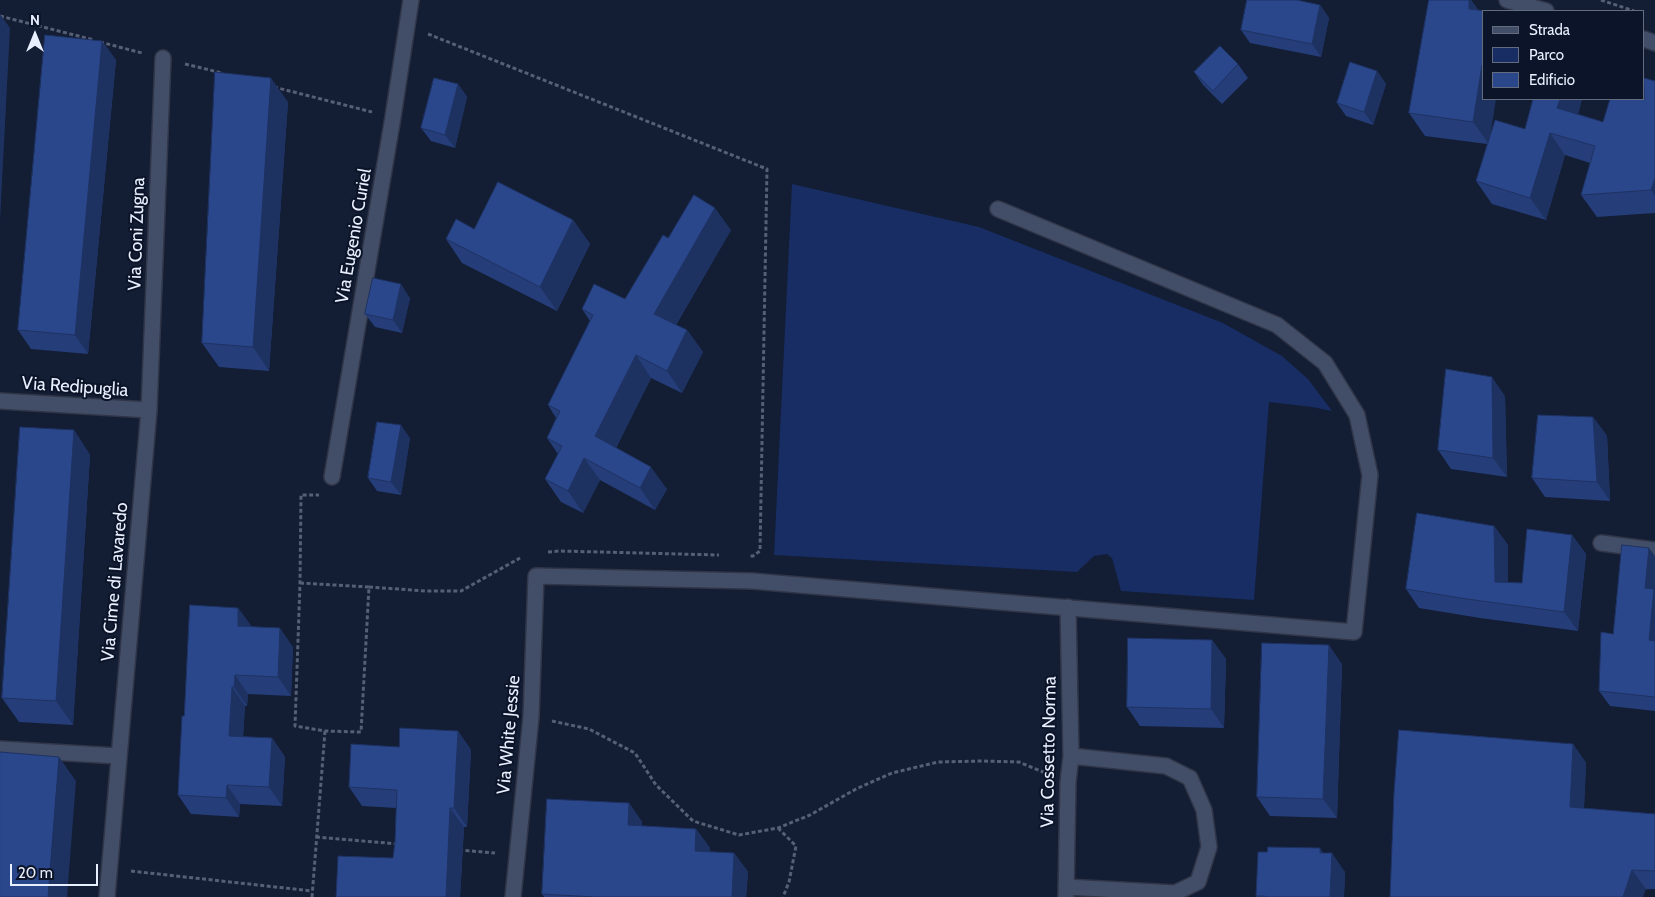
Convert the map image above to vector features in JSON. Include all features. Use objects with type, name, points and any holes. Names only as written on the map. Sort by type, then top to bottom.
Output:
[{"type":"street","name":"Via Eugenio Curiel","points":[[332,477],[411,0]]},
{"type":"street","points":[[1507,0],[1542,10]]},
{"type":"street","name":"Via Coni Zugna","points":[[148,410],[163,58]]},
{"type":"street","points":[[998,209],[1277,325],[1324,364],[1357,415],[1370,475],[1354,632],[1068,607]]},
{"type":"street","name":"Via Redipuglia","points":[[0,401],[148,410]]},
{"type":"street","name":"Via Cime di Lavaredo","points":[[107,897],[148,410]]},
{"type":"street","points":[[1601,543],[1655,550]]},
{"type":"street","name":"Via White Jessie","points":[[513,897],[532,717],[536,576],[752,580],[1068,607]]},
{"type":"street","name":"Via Cossetto Norma","points":[[1066,892],[1068,782],[1071,756],[1068,607]]},
{"type":"street","points":[[0,749],[118,756]]},
{"type":"street","points":[[1066,892],[1176,893],[1198,882],[1209,847],[1204,810],[1190,778],[1166,766],[1071,756]]},
{"type":"path","points":[[1601,0],[1631,10]]},
{"type":"path","points":[[0,16],[230,75]]},
{"type":"path","points":[[406,25],[767,169],[760,551],[753,556],[743,556]]},
{"type":"path","points":[[268,85],[393,117]]},
{"type":"path","points":[[332,477],[329,495],[301,495],[295,726],[325,731],[361,732],[369,587]]},
{"type":"path","points":[[543,552],[559,550],[724,556]]},
{"type":"path","points":[[300,584],[426,591],[461,591],[528,554]]},
{"type":"path","points":[[532,717],[588,729],[635,753],[656,785],[693,821],[739,834],[778,828],[810,815],[856,789],[892,774],[938,762],[1018,762],[1068,782]]},
{"type":"path","points":[[312,897],[325,731]]},
{"type":"path","points":[[778,828],[796,846],[789,882],[783,897]]},
{"type":"path","points":[[316,837],[402,845]]},
{"type":"path","points":[[450,849],[517,855]]},
{"type":"path","points":[[108,869],[312,891]]},
{"type":"green space","points":[[792,184],[979,227],[1223,323],[1282,356],[1308,379],[1332,411],[1269,402],[1254,600],[1121,591],[1112,558],[1107,554],[1094,556],[1077,572],[774,555]]},
{"type":"building","points":[[1247,0],[1297,0],[1320,5],[1312,44],[1241,30]]},
{"type":"building","points":[[1429,0],[1469,0],[1469,9],[1482,11],[1482,65],[1473,122],[1409,113]]},
{"type":"building","points":[[45,35],[102,41],[75,335],[18,330]]},
{"type":"building","points":[[1220,46],[1238,64],[1213,91],[1194,72]]},
{"type":"building","points":[[1350,62],[1377,71],[1364,112],[1337,103]]},
{"type":"building","points":[[215,72],[271,78],[253,347],[202,343]]},
{"type":"building","points":[[434,78],[458,84],[445,135],[421,128]]},
{"type":"building","points":[[1645,78],[1655,81],[1655,178],[1651,190],[1581,195],[1595,146],[1550,133],[1530,198],[1476,181],[1495,120],[1525,129],[1533,100],[1560,100],[1557,108],[1603,122],[1610,100],[1645,100]]},
{"type":"building","points":[[498,182],[573,220],[540,287],[446,239],[456,219],[474,229]]},
{"type":"building","points":[[694,195],[715,208],[654,314],[687,330],[667,371],[636,355],[595,436],[651,467],[640,488],[584,458],[568,491],[545,479],[562,446],[547,438],[560,411],[548,405],[593,315],[582,309],[594,284],[625,299],[663,235],[668,238]]},
{"type":"building","points":[[373,278],[401,284],[393,320],[365,314]]},
{"type":"building","points":[[1446,369],[1492,377],[1493,458],[1438,450]]},
{"type":"building","points":[[1538,415],[1593,417],[1597,482],[1532,478]]},
{"type":"building","points":[[377,422],[401,425],[391,482],[368,478]]},
{"type":"building","points":[[20,427],[74,430],[56,701],[2,698]]},
{"type":"building","points":[[1417,513],[1494,526],[1495,582],[1522,583],[1527,529],[1572,535],[1564,612],[1406,589]]},
{"type":"building","points":[[1622,545],[1649,548],[1645,588],[1654,589],[1649,640],[1655,641],[1655,697],[1599,691],[1601,632],[1613,634]]},
{"type":"building","points":[[190,605],[238,608],[238,626],[280,628],[278,677],[235,675],[234,687],[232,687],[229,736],[272,738],[269,787],[227,785],[226,798],[178,795]]},
{"type":"building","points":[[1128,638],[1212,640],[1211,709],[1127,707]]},
{"type":"building","points":[[1262,643],[1329,645],[1323,799],[1257,797]]},
{"type":"building","points":[[400,728],[458,731],[454,808],[450,808],[446,897],[336,897],[338,856],[393,858],[395,842],[397,790],[349,787],[351,744],[399,747]]},
{"type":"building","points":[[1399,730],[1573,744],[1570,807],[1655,814],[1655,871],[1632,870],[1623,897],[1390,897],[1394,793]]},
{"type":"building","points":[[0,752],[59,757],[48,897],[0,897]]},
{"type":"building","points":[[547,799],[629,803],[628,825],[696,829],[695,851],[734,853],[732,897],[595,897],[542,894]]},
{"type":"building","points":[[1268,847],[1320,848],[1320,853],[1332,853],[1330,897],[1256,896],[1258,852],[1267,852]]}]
